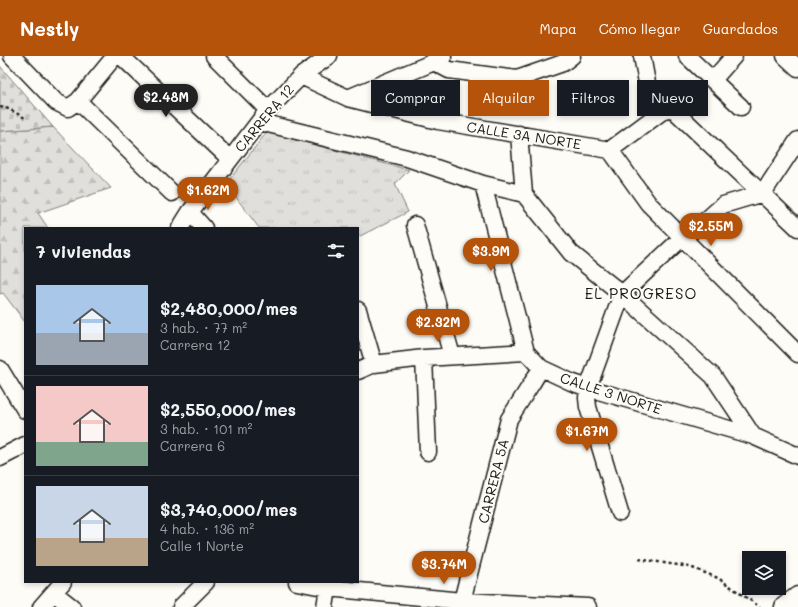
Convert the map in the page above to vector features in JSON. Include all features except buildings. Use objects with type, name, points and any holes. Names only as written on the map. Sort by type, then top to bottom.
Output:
[{"type":"main road","points":[[785,607],[798,597]]},
{"type":"street","points":[[12,56],[56,102],[68,108],[78,101],[115,56]]},
{"type":"street","points":[[121,56],[230,159]]},
{"type":"street","name":"CARRERA 12","points":[[181,227],[190,212],[264,116],[301,76],[329,56]]},
{"type":"street","points":[[348,98],[439,59],[449,70],[517,79],[563,63],[572,56]]},
{"type":"street","points":[[642,56],[646,80]]},
{"type":"street","points":[[687,56],[741,107]]},
{"type":"street","points":[[713,80],[734,56]]},
{"type":"street","points":[[785,56],[798,68]]},
{"type":"street","points":[[216,57],[264,116],[407,158],[483,184],[524,194]]},
{"type":"street","name":"CALLE 3A NORTE","points":[[301,76],[348,98],[438,121],[610,150]]},
{"type":"street","points":[[78,101],[172,193]]},
{"type":"street","points":[[656,116],[610,150],[648,203],[682,238],[796,348]]},
{"type":"street","points":[[680,116],[798,228]]},
{"type":"street","points":[[519,134],[524,194],[571,253],[622,294],[713,376],[753,436]]},
{"type":"street","points":[[620,513],[586,398],[588,388],[622,294],[682,238],[723,206],[763,193],[798,140]]},
{"type":"street","name":"CALLE 3 NORTE","points":[[483,184],[526,352],[541,368],[588,388],[753,436],[798,456]]},
{"type":"street","points":[[190,212],[203,227]]},
{"type":"street","points":[[415,225],[452,356]]},
{"type":"street","points":[[359,313],[374,364]]},
{"type":"street","points":[[359,371],[374,364],[424,358],[526,352]]},
{"type":"street","points":[[424,358],[428,452]]},
{"type":"street","name":"CARRERA 5A","points":[[462,601],[509,419],[541,368]]},
{"type":"street","points":[[0,369],[24,408]]},
{"type":"street","points":[[0,458],[24,446]]},
{"type":"street","points":[[181,607],[205,583]]},
{"type":"street","points":[[308,583],[462,601],[588,607]]},
{"type":"street","points":[[325,607],[329,585]]},
{"type":"street","points":[[41,607],[58,587],[72,607]]},
{"type":"path","points":[[0,107],[9,109],[25,118]]},
{"type":"path","points":[[639,559],[690,567],[718,578],[760,607]]},
{"type":"green space","points":[[0,66],[53,127],[0,131]]},
{"type":"green space","points":[[53,127],[111,188],[38,213],[47,227],[24,227],[24,321],[3,293],[0,294],[0,131]]},
{"type":"green space","points":[[267,132],[409,170],[395,184],[408,212],[359,236],[359,227],[258,227],[226,184]]},
{"type":"district","name":"EL PROGRESO","points":[[641,293]]}]
